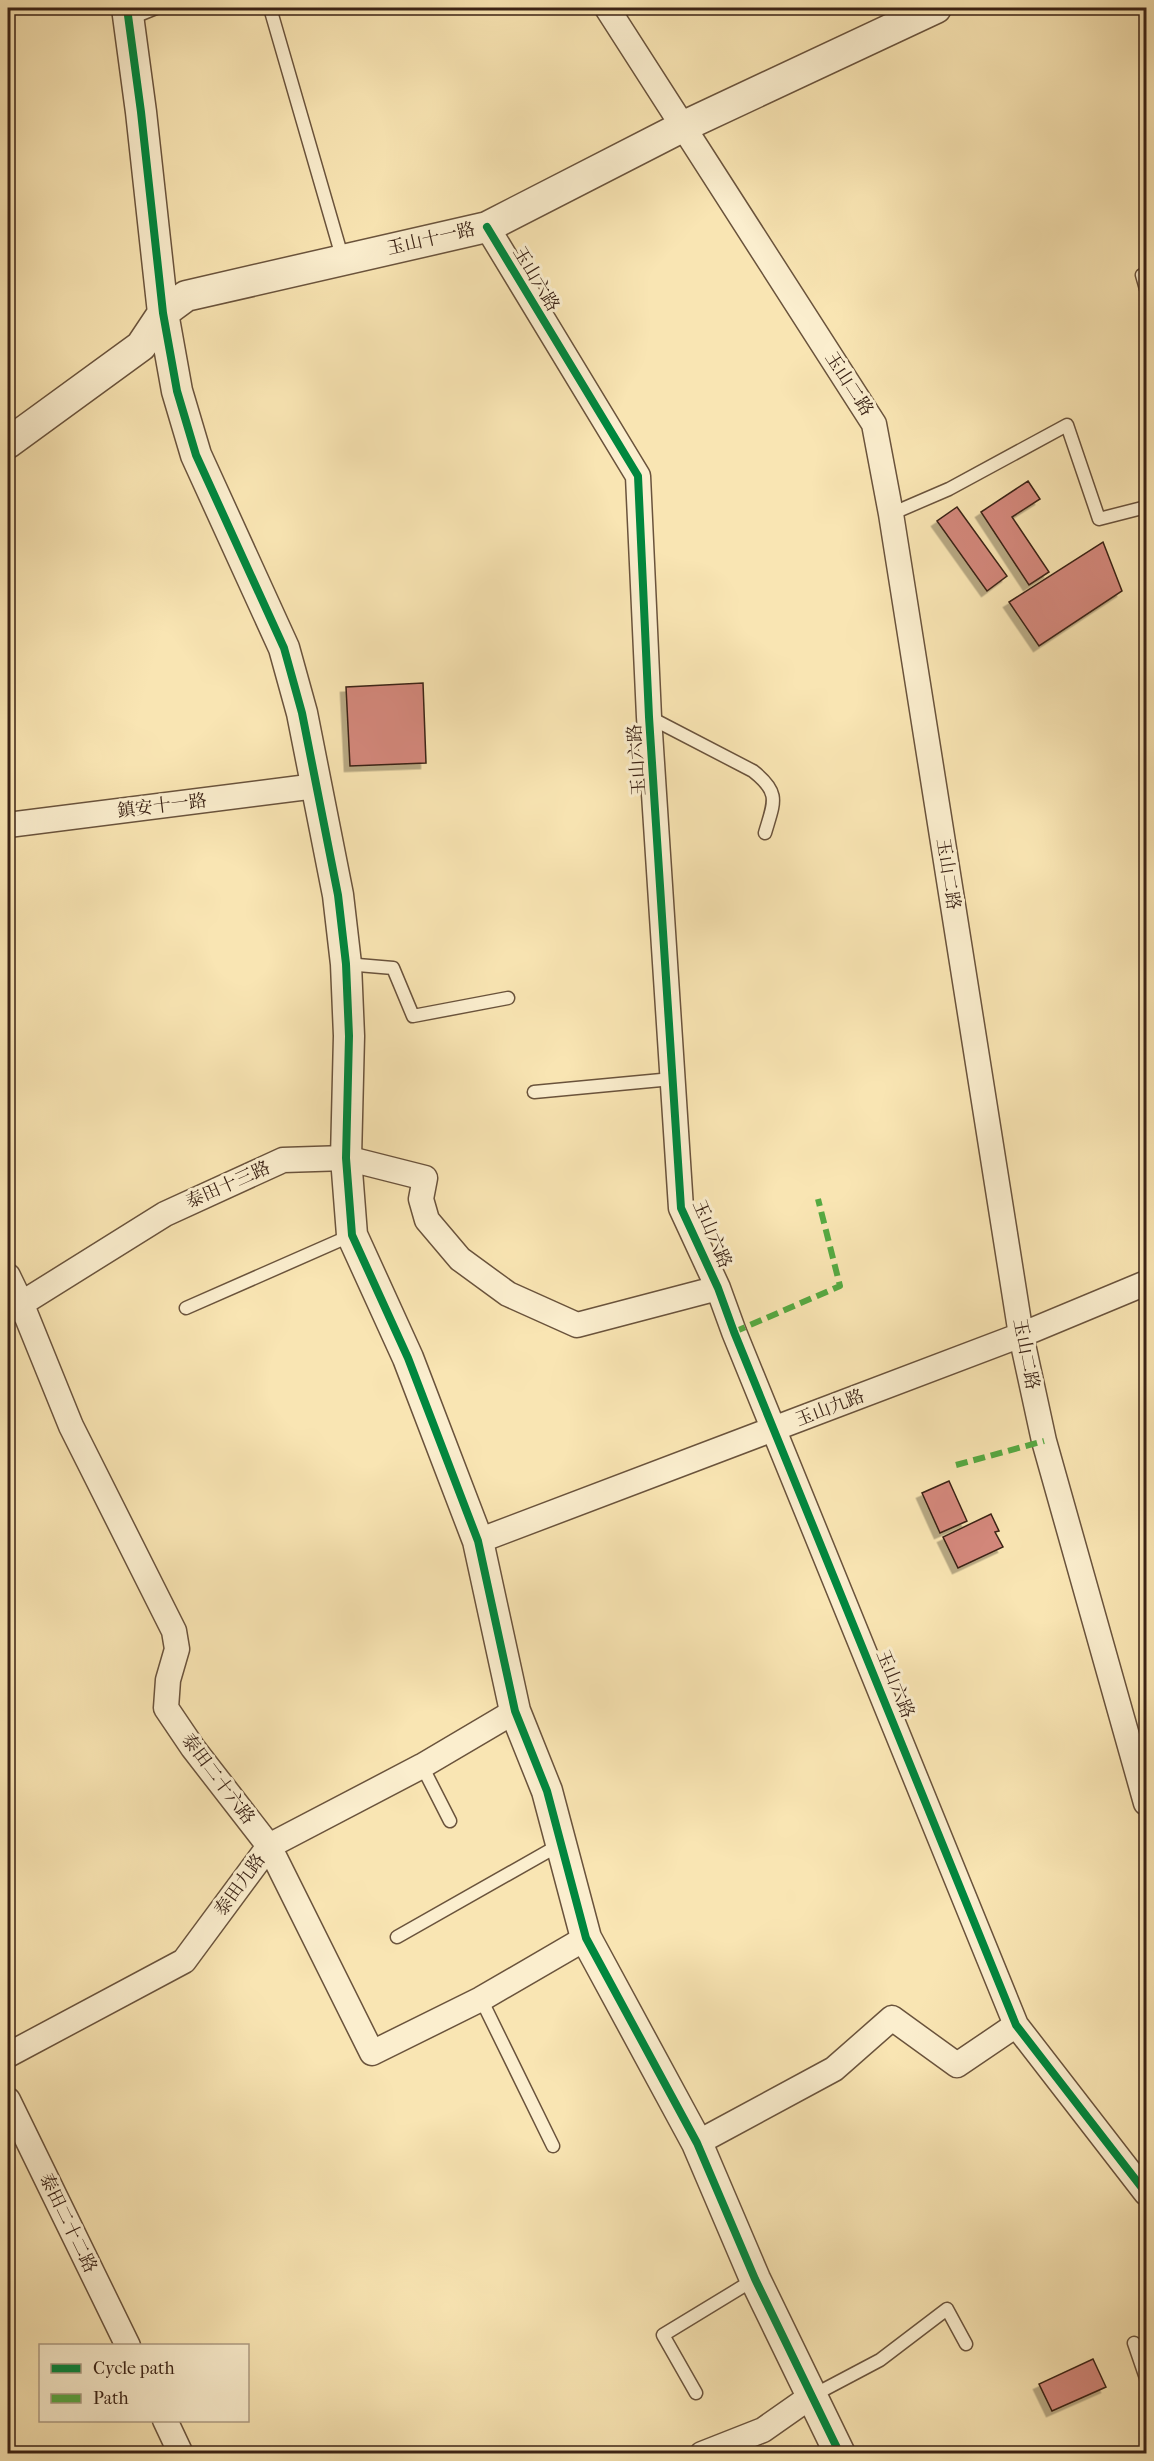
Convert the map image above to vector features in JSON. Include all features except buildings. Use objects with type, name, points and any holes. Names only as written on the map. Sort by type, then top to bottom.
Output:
[{"type":"street","name":"玉山二路","points":[[607,8],[874,424],[891,514],[1021,1335],[1044,1441],[1146,1803]]},
{"type":"street","name":"玉山十一路","points":[[8,443],[141,346],[163,313],[186,296],[487,227],[682,127],[936,8]]},
{"type":"street","points":[[137,11],[163,313],[177,391],[196,455],[284,648],[302,713],[338,895],[346,964],[349,1036],[346,1158],[352,1235],[408,1358],[478,1541],[516,1711],[547,1791],[586,1938],[697,2143],[754,2279],[840,2454]]},
{"type":"street","name":"玉山六路","points":[[487,227],[638,476],[649,717],[681,1208],[718,1288],[1016,2025],[1146,2193]]},
{"type":"street","name":"鎮安十一路","points":[[8,825],[316,786]]},
{"type":"street","name":"泰田十三路","points":[[15,1309],[165,1214],[283,1160],[346,1158],[425,1178],[421,1199],[427,1220],[460,1258],[508,1294],[577,1325],[718,1288]]},
{"type":"street","name":"泰田二十六路","points":[[8,1276],[15,1309],[174,1631],[177,1649],[168,1680],[166,1708],[193,1748],[269,1846],[372,2053],[481,1999],[586,1938]]},
{"type":"street","name":"玉山九路","points":[[478,1541],[1021,1335],[1146,1283]]},
{"type":"street","name":"泰田九路","points":[[8,2055],[184,1961],[269,1846],[422,1766],[516,1711]]},
{"type":"street","points":[[697,2143],[834,2069],[892,2018],[957,2065],[1016,2025]]},
{"type":"street","name":"泰田二十二路","points":[[8,2100],[127,2344]]},
{"type":"street","points":[[702,2454],[763,2430],[810,2397]]},
{"type":"street","points":[[165,2422],[181,2454]]},
{"type":"lane","points":[[270,8],[343,260]]},
{"type":"lane","points":[[1146,273],[1142,275],[1146,289]]},
{"type":"lane","points":[[891,514],[949,489],[1067,425],[1099,519],[1146,507]]},
{"type":"lane","points":[[649,717],[753,771],[767,782],[775,801],[765,833]]},
{"type":"lane","points":[[346,964],[393,968],[413,1016],[508,998]]},
{"type":"lane","points":[[534,1092],[672,1079]]},
{"type":"lane","points":[[186,1308],[352,1235]]},
{"type":"lane","points":[[422,1766],[450,1821]]},
{"type":"lane","points":[[398,1937],[562,1843]]},
{"type":"lane","points":[[481,1999],[553,2146]]},
{"type":"lane","points":[[696,2393],[663,2335],[754,2279]]},
{"type":"lane","points":[[810,2397],[880,2360],[947,2309],[966,2344]]},
{"type":"lane","points":[[1134,2343],[1146,2378]]},
{"type":"marked path","points":[[734,1332],[840,1286],[818,1199]]},
{"type":"marked path","points":[[956,1465],[1044,1441]]},
{"type":"cycle path","points":[[127,8],[163,313],[177,391],[196,455],[284,648],[302,713],[338,895],[346,964],[349,1036],[346,1158],[352,1235],[408,1358],[478,1541],[515,1711],[547,1791],[586,1938],[697,2143],[755,2279],[840,2454]]},
{"type":"cycle path","points":[[487,227],[638,476],[649,717],[681,1208],[718,1288],[1016,2025],[1146,2193]]}]
